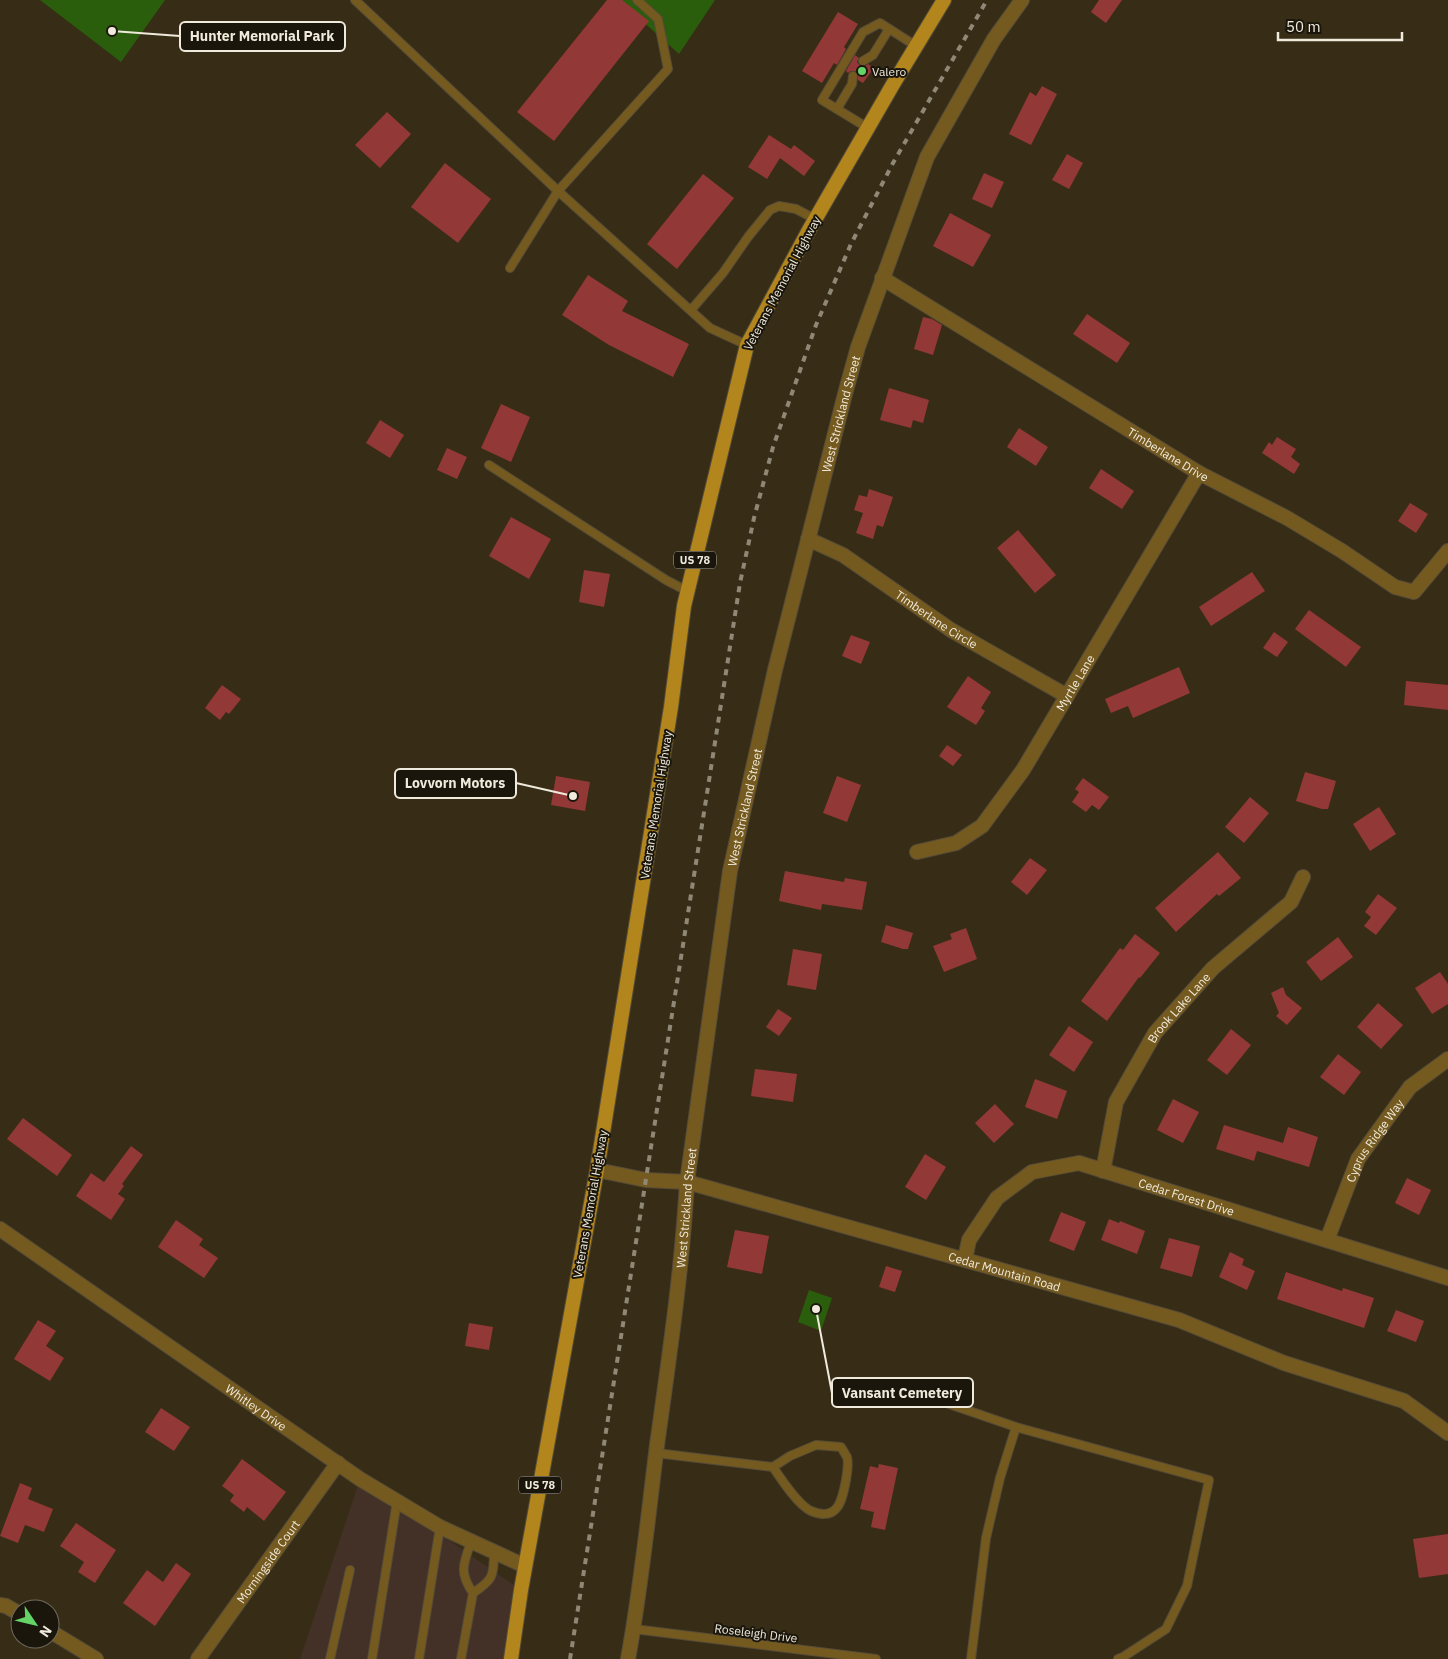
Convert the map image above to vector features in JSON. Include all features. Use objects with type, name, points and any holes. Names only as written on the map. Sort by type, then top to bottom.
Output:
[{"type":"main road","name":"Veterans Memorial Highway","points":[[511,1659],[525,1566],[597,1170],[671,707],[684,606],[747,346],[815,219],[944,0]]},
{"type":"street","name":"West Strickland Street","points":[[628,1659],[634,1629],[677,1303],[687,1182],[730,871],[773,680],[850,375],[882,278],[927,156],[994,39],[1022,0]]},
{"type":"street","name":"Timberlane Drive","points":[[882,278],[1198,473],[1287,518],[1342,551],[1395,588],[1414,592],[1448,551]]},
{"type":"street","name":"Myrtle Lane","points":[[917,852],[956,843],[982,826],[1023,770],[1198,473]]},
{"type":"street","name":"Timberlane Circle","points":[[808,539],[843,555],[951,630],[1068,696]]},
{"type":"street","name":"Brook Lake Lane","points":[[1103,1170],[1116,1102],[1155,1033],[1213,968],[1291,902],[1304,877]]},
{"type":"street","name":"Cyprus Ridge Way","points":[[1327,1240],[1358,1159],[1410,1087],[1448,1059]]},
{"type":"street","name":"Cedar Forest Drive","points":[[965,1259],[969,1240],[997,1198],[1032,1172],[1079,1163],[1448,1278]]},
{"type":"street","name":"Cedar Mountain Road","points":[[597,1170],[646,1180],[687,1182],[1179,1320],[1284,1363],[1404,1402],[1448,1433]]},
{"type":"street","name":"Whitley Drive","points":[[0,1229],[360,1479],[440,1527],[525,1566]]},
{"type":"street","name":"Morningside Court","points":[[198,1659],[338,1463]]},
{"type":"street","points":[[60,1637],[96,1659]]},
{"type":"lane","points":[[355,0],[558,191],[710,328],[747,346]]},
{"type":"lane","points":[[510,268],[558,191],[668,69],[658,19],[637,0]]},
{"type":"lane","points":[[868,128],[822,100],[863,32],[880,23],[916,46]]},
{"type":"lane","points":[[871,66],[873,55],[889,29]]},
{"type":"lane","points":[[863,61],[873,55]]},
{"type":"lane","points":[[837,109],[852,84],[852,76]]},
{"type":"lane","points":[[852,84],[861,82]]},
{"type":"lane","points":[[691,310],[723,273],[753,230],[770,210],[779,206],[796,209],[815,219]]},
{"type":"lane","points":[[489,465],[666,580],[688,591]]},
{"type":"lane","points":[[914,1392],[1016,1427],[1209,1480],[1187,1586],[1166,1629],[1118,1659]]},
{"type":"lane","points":[[971,1659],[986,1538],[1000,1478],[1016,1427]]},
{"type":"lane","points":[[656,1454],[773,1467],[790,1456],[816,1445],[841,1447],[847,1458],[847,1471],[841,1503],[834,1511],[821,1514],[808,1510],[797,1499],[773,1467]]},
{"type":"lane","points":[[372,1659],[397,1501]]},
{"type":"lane","points":[[419,1659],[440,1527]]},
{"type":"lane","points":[[461,1659],[473,1593],[462,1571],[471,1542]]},
{"type":"lane","points":[[473,1593],[484,1586],[492,1577],[494,1552]]},
{"type":"lane","points":[[330,1659],[350,1570]]},
{"type":"lane","name":"Roseleigh Drive","points":[[634,1629],[876,1659]]},
{"type":"shaded area","points":[[360,1479],[521,1590],[511,1659],[300,1659]]},
{"type":"green space","points":[[40,0],[165,0],[121,62]]},
{"type":"green space","points":[[619,0],[715,0],[679,54]]},
{"type":"green space","points":[[809,1290],[832,1298],[821,1331],[798,1322]]},
{"type":"building","points":[[607,0],[622,0],[649,21],[554,141],[517,112]]},
{"type":"building","points":[[1099,0],[1122,0],[1106,23],[1091,12]]},
{"type":"building","points":[[838,12],[858,24],[844,47],[846,49],[837,65],[834,63],[822,83],[802,71]]},
{"type":"building","name":"Valero","points":[[855,55],[859,58],[857,62],[860,66],[864,67],[868,64],[874,68],[863,83],[858,80],[856,71],[848,73],[846,71]]},
{"type":"building","points":[[1042,86],[1057,94],[1031,145],[1009,134],[1030,92],[1036,96]]},
{"type":"building","points":[[387,112],[411,134],[380,168],[355,145]]},
{"type":"building","points":[[769,135],[791,149],[794,145],[815,161],[804,176],[780,158],[767,179],[748,167]]},
{"type":"building","points":[[1067,154],[1083,163],[1069,189],[1052,180]]},
{"type":"building","points":[[445,163],[491,199],[458,243],[411,207]]},
{"type":"building","points":[[984,173],[1004,182],[992,208],[972,199]]},
{"type":"building","points":[[703,174],[734,198],[677,269],[647,244]]},
{"type":"building","points":[[950,213],[991,235],[973,267],[933,246]]},
{"type":"building","points":[[588,275],[628,301],[622,311],[689,344],[673,377],[609,345],[562,315]]},
{"type":"building","points":[[1087,314],[1130,343],[1117,363],[1073,334]]},
{"type":"building","points":[[923,317],[932,319],[942,325],[933,355],[914,349]]},
{"type":"building","points":[[889,388],[929,400],[923,423],[913,420],[911,428],[880,420]]},
{"type":"building","points":[[501,404],[530,417],[511,462],[481,448]]},
{"type":"building","points":[[380,420],[404,435],[390,458],[366,443]]},
{"type":"building","points":[[1019,428],[1048,447],[1036,466],[1007,447]]},
{"type":"building","points":[[1277,437],[1296,449],[1291,457],[1300,464],[1294,474],[1262,453],[1269,442],[1272,445]]},
{"type":"building","points":[[447,448],[467,457],[457,479],[437,470]]},
{"type":"building","points":[[1101,469],[1134,491],[1122,509],[1089,488]]},
{"type":"building","points":[[869,489],[893,497],[883,527],[877,525],[873,539],[856,533],[863,513],[854,510],[859,495],[867,497]]},
{"type":"building","points":[[1410,503],[1428,514],[1416,533],[1398,521]]},
{"type":"building","points":[[511,517],[551,539],[529,579],[489,556]]},
{"type":"building","points":[[1018,530],[1056,575],[1035,593],[997,548]]},
{"type":"building","points":[[584,570],[610,574],[604,607],[579,602]]},
{"type":"building","points":[[1252,572],[1265,591],[1211,626],[1199,607]]},
{"type":"building","points":[[1309,610],[1361,647],[1346,667],[1295,629]]},
{"type":"building","points":[[1274,632],[1288,642],[1277,657],[1263,648]]},
{"type":"building","points":[[851,635],[870,642],[861,664],[842,656]]},
{"type":"building","points":[[1179,667],[1190,693],[1133,718],[1128,706],[1111,713],[1105,699]]},
{"type":"building","points":[[968,676],[991,692],[981,708],[985,711],[976,725],[947,707]]},
{"type":"building","points":[[1406,681],[1448,685],[1448,710],[1404,705]]},
{"type":"building","points":[[222,685],[241,699],[229,714],[226,712],[220,720],[205,708]]},
{"type":"building","points":[[947,745],[962,755],[953,766],[939,756]]},
{"type":"building","points":[[1305,772],[1336,781],[1328,809],[1296,801]]},
{"type":"building","points":[[556,776],[590,782],[585,811],[551,805]]},
{"type":"building","points":[[837,776],[861,785],[847,822],[823,813]]},
{"type":"building","points":[[1083,778],[1109,797],[1099,810],[1092,805],[1086,812],[1072,802],[1079,792],[1075,789]]},
{"type":"building","points":[[1250,797],[1269,813],[1244,843],[1225,827]]},
{"type":"building","points":[[1379,807],[1396,834],[1370,851],[1353,824]]},
{"type":"building","points":[[1218,852],[1241,878],[1219,896],[1217,894],[1176,932],[1155,908]]},
{"type":"building","points":[[1030,858],[1047,870],[1027,895],[1011,882]]},
{"type":"building","points":[[785,871],[844,882],[845,878],[867,882],[862,910],[822,904],[821,910],[779,901]]},
{"type":"building","points":[[1378,894],[1397,908],[1376,935],[1364,926],[1371,917],[1365,912]]},
{"type":"building","points":[[886,925],[913,933],[908,949],[881,942]]},
{"type":"building","points":[[966,928],[977,959],[944,972],[933,946],[952,939],[950,934]]},
{"type":"building","points":[[1135,934],[1160,953],[1139,977],[1107,1021],[1081,1001],[1120,948],[1123,950]]},
{"type":"building","points":[[1338,937],[1353,957],[1321,981],[1306,962]]},
{"type":"building","points":[[793,949],[822,954],[816,990],[787,985]]},
{"type":"building","points":[[1440,972],[1448,984],[1448,1004],[1432,1014],[1415,988]]},
{"type":"building","points":[[1283,987],[1286,995],[1302,1008],[1287,1025],[1276,1016],[1279,1013],[1271,993]]},
{"type":"building","points":[[1378,1003],[1403,1025],[1381,1049],[1357,1027]]},
{"type":"building","points":[[778,1009],[792,1018],[779,1036],[766,1027]]},
{"type":"building","points":[[1069,1026],[1093,1042],[1074,1072],[1049,1055]]},
{"type":"building","points":[[1231,1029],[1251,1045],[1227,1075],[1207,1060]]},
{"type":"building","points":[[1338,1054],[1361,1072],[1344,1095],[1320,1077]]},
{"type":"building","points":[[755,1069],[797,1074],[793,1102],[751,1096]]},
{"type":"building","points":[[1035,1079],[1067,1091],[1057,1119],[1025,1107]]},
{"type":"building","points":[[1173,1099],[1199,1112],[1183,1143],[1157,1130]]},
{"type":"building","points":[[995,1104],[1014,1124],[994,1143],[975,1123]]},
{"type":"building","points":[[23,1118],[72,1155],[57,1176],[7,1139]]},
{"type":"building","points":[[1224,1125],[1283,1143],[1288,1127],[1318,1137],[1309,1167],[1257,1151],[1254,1161],[1216,1149]]},
{"type":"building","points":[[131,1146],[143,1155],[122,1184],[124,1186],[118,1194],[125,1199],[111,1220],[76,1196],[91,1173],[104,1182]]},
{"type":"building","points":[[925,1154],[946,1167],[926,1200],[905,1187]]},
{"type":"building","points":[[1407,1178],[1431,1190],[1419,1215],[1395,1203]]},
{"type":"building","points":[[1061,1212],[1086,1222],[1074,1251],[1049,1241]]},
{"type":"building","points":[[1109,1219],[1119,1223],[1120,1221],[1145,1231],[1137,1254],[1101,1240]]},
{"type":"building","points":[[176,1220],[203,1239],[199,1245],[218,1258],[204,1278],[158,1247]]},
{"type":"building","points":[[735,1230],[769,1236],[762,1274],[727,1267]]},
{"type":"building","points":[[1169,1238],[1200,1246],[1192,1277],[1160,1268]]},
{"type":"building","points":[[1230,1252],[1244,1259],[1242,1265],[1255,1271],[1247,1290],[1219,1277]]},
{"type":"building","points":[[886,1266],[902,1271],[895,1292],[879,1287]]},
{"type":"building","points":[[1286,1272],[1342,1291],[1343,1288],[1374,1298],[1364,1328],[1277,1299]]},
{"type":"building","points":[[1396,1310],[1424,1321],[1416,1342],[1387,1331]]},
{"type":"building","points":[[38,1320],[56,1331],[46,1346],[64,1358],[50,1381],[14,1359]]},
{"type":"building","points":[[469,1323],[493,1327],[489,1350],[465,1346]]},
{"type":"building","points":[[161,1408],[190,1427],[174,1451],[145,1432]]},
{"type":"building","points":[[242,1459],[286,1492],[264,1521],[247,1507],[244,1512],[230,1501],[234,1495],[222,1486]]},
{"type":"building","points":[[879,1464],[898,1468],[885,1530],[871,1527],[874,1512],[860,1509],[870,1466],[878,1468]]},
{"type":"building","points":[[20,1483],[32,1488],[28,1499],[53,1509],[44,1532],[25,1525],[18,1543],[0,1536]]},
{"type":"building","points":[[76,1523],[116,1550],[95,1583],[78,1572],[84,1562],[60,1546]]},
{"type":"building","points":[[1448,1534],[1448,1574],[1419,1578],[1413,1539]]},
{"type":"building","points":[[176,1563],[191,1574],[155,1626],[123,1603],[147,1570],[163,1582]]},
{"type":"railway","points":[[570,1659],[740,583],[754,518],[773,447],[816,325],[851,244],[893,163],[987,0]]},
{"type":"place","name":"Hunter Memorial Park","points":[[112,31]]},
{"type":"place","name":"Valero","points":[[862,71]]},
{"type":"place","name":"Lovvorn Motors","points":[[573,796]]},
{"type":"place","name":"Vansant Cemetery","points":[[816,1309]]}]
